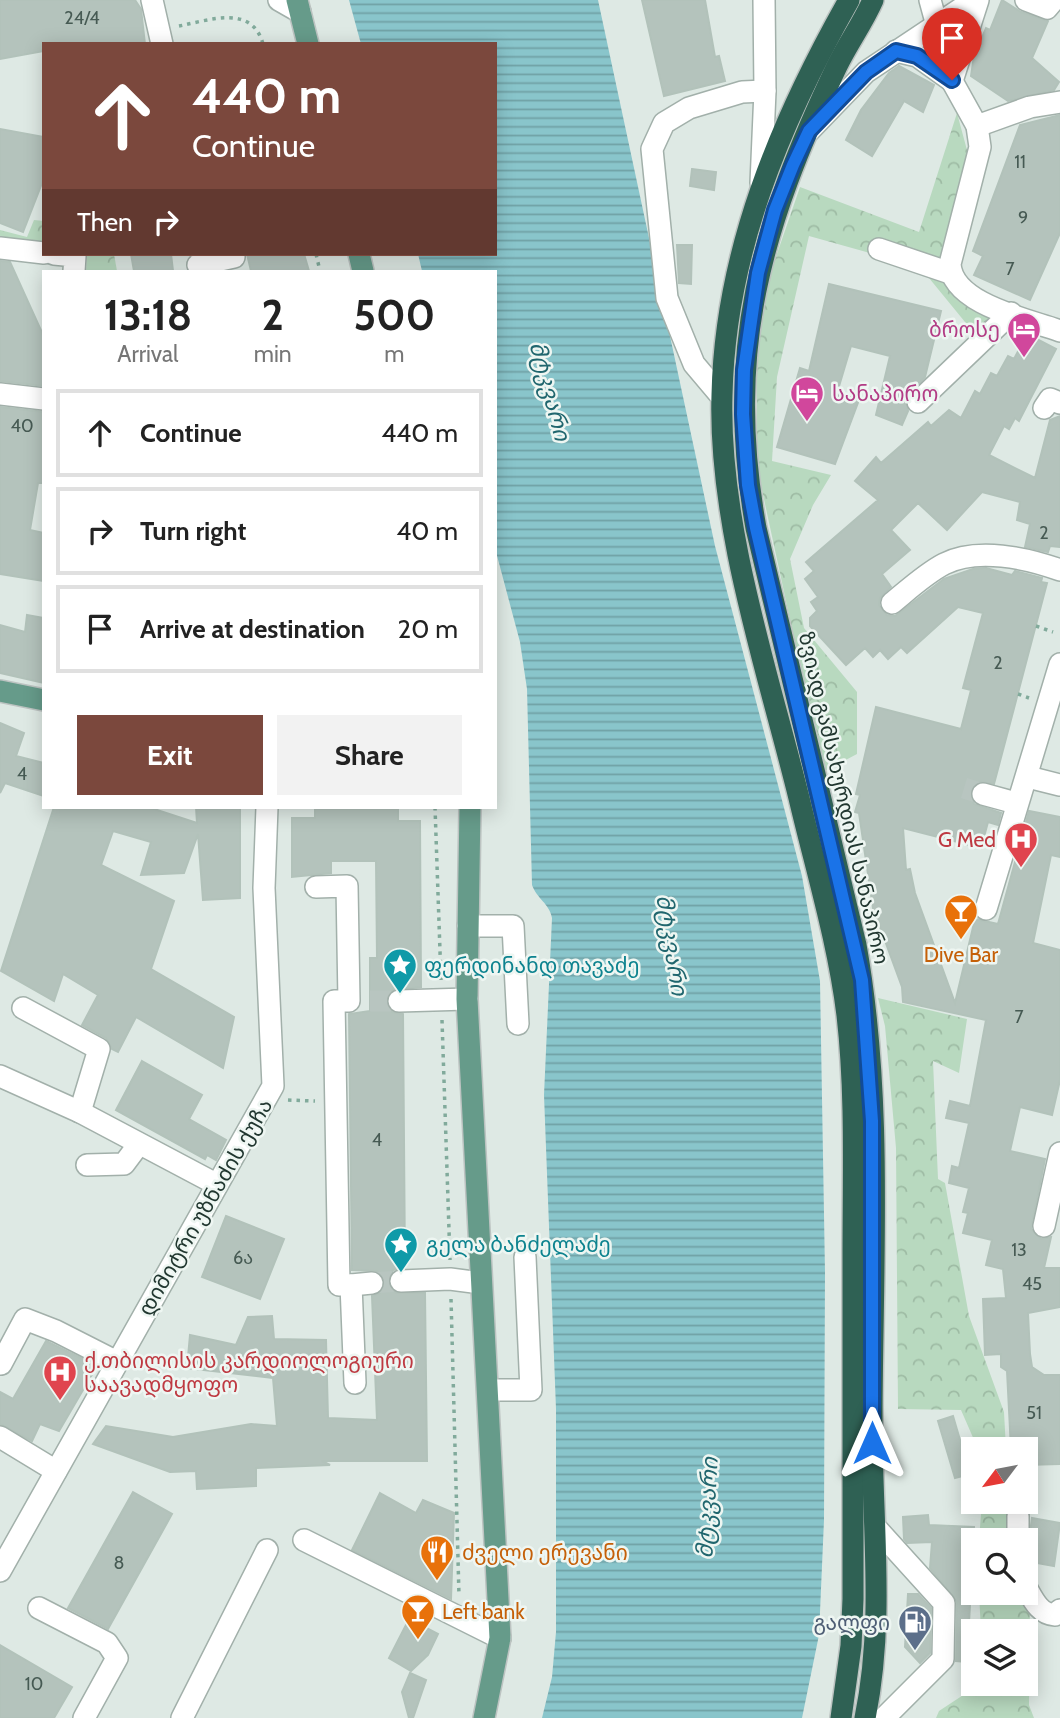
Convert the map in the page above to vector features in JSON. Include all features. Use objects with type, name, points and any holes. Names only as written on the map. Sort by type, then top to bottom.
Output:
[{"type":"highway","name":"ზვიად გამსახურდიას სანაპირო","points":[[841,1718],[853,1599],[853,1207],[847,1019],[836,948],[743,567],[727,480],[722,396],[739,267],[761,183],[802,87],[849,0]]},
{"type":"highway","name":"ზვიად გამსახურდიას სანაპირო","points":[[866,1718],[876,1636],[877,1529],[872,1443],[872,1121],[862,980],[756,528],[748,485],[743,414],[744,370],[758,273],[775,210],[839,63],[873,0]]},
{"type":"main road","points":[[299,6],[308,42]]},
{"type":"main road","points":[[0,691],[42,700]]},
{"type":"main road","points":[[470,809],[467,999],[500,1638],[484,1718]]},
{"type":"street","points":[[152,0],[160,35]]},
{"type":"street","points":[[279,0],[299,6]]},
{"type":"street","points":[[761,183],[765,91],[764,0]]},
{"type":"street","points":[[930,0],[952,80],[977,126],[980,147],[950,273],[965,294],[1060,331]]},
{"type":"street","points":[[809,131],[866,72],[976,0]]},
{"type":"street","points":[[952,80],[976,0]]},
{"type":"street","points":[[1026,0],[1047,8],[1054,0]]},
{"type":"street","points":[[896,51],[917,56],[952,80]]},
{"type":"street","points":[[722,396],[694,364],[667,298],[652,149],[664,123],[689,108],[742,92],[765,91]]},
{"type":"street","points":[[977,126],[1030,107],[1059,101]]},
{"type":"street","points":[[0,248],[42,253]]},
{"type":"street","points":[[878,249],[950,273]]},
{"type":"street","points":[[197,263],[235,261]]},
{"type":"street","points":[[918,402],[1011,313]]},
{"type":"street","points":[[0,394],[42,399]]},
{"type":"street","points":[[1018,545],[1060,557]]},
{"type":"street","points":[[891,603],[943,564],[957,559],[1006,558],[1037,562],[1060,570]]},
{"type":"street","points":[[986,909],[1060,664]]},
{"type":"street","points":[[1028,777],[1060,785]]},
{"type":"street","points":[[984,794],[1017,803]]},
{"type":"street","name":"დიმიტრი უზნაძის ქუჩა","points":[[0,1571],[273,1086],[264,888],[267,809]]},
{"type":"street","points":[[316,887],[347,886],[360,1001],[334,1001],[339,1285],[372,1283]]},
{"type":"street","points":[[468,926],[513,926],[518,1024]]},
{"type":"street","points":[[399,1001],[467,999]]},
{"type":"street","points":[[23,1008],[99,1049],[80,1112]]},
{"type":"street","points":[[0,1076],[80,1112],[216,1184]]},
{"type":"street","points":[[87,1165],[124,1164],[139,1144]]},
{"type":"street","points":[[1044,1226],[1060,1153]]},
{"type":"street","points":[[488,1390],[531,1390],[525,1257]]},
{"type":"street","points":[[401,1281],[450,1279],[481,1283]]},
{"type":"street","points":[[351,1284],[355,1383]]},
{"type":"street","points":[[1,1364],[25,1319],[117,1362]]},
{"type":"street","points":[[0,1437],[56,1471]]},
{"type":"street","points":[[1018,1516],[1018,1528]]},
{"type":"street","points":[[877,1529],[944,1604],[943,1659],[884,1718]]},
{"type":"street","points":[[304,1540],[500,1638]]},
{"type":"street","points":[[182,1718],[267,1550]]},
{"type":"street","points":[[1037,1605],[1048,1614],[1055,1615],[1060,1610]]},
{"type":"street","points":[[39,1608],[107,1643],[117,1658],[84,1718]]},
{"type":"path","points":[[160,35],[223,18],[246,19],[259,29],[262,42]]},
{"type":"path","points":[[1036,626],[1053,632]]},
{"type":"path","points":[[1018,694],[1024,696]]},
{"type":"path","points":[[435,809],[459,1599],[455,1615]]},
{"type":"path","points":[[264,1101],[336,1102]]},
{"type":"green space","points":[[957,113],[971,165],[946,258],[998,315],[974,333],[920,267],[809,236],[777,377],[772,461],[831,475],[813,505],[790,559],[804,628],[857,692],[857,754],[823,772],[757,467],[757,336],[768,280],[800,187],[919,232]]},
{"type":"green space","points":[[34,220],[42,221],[42,244],[0,255],[0,230],[27,237]]},
{"type":"green space","points":[[87,256],[114,256],[117,270],[86,270]]},
{"type":"green space","points":[[878,998],[967,1019],[959,1073],[933,1061],[938,1179],[945,1183],[969,1316],[1004,1412],[1005,1437],[973,1437],[961,1410],[898,1409],[896,1148],[885,1026]]},
{"type":"green space","points":[[981,1514],[1009,1514],[1009,1528],[980,1528]]},
{"type":"green space","points":[[980,1605],[1030,1605],[1030,1619],[980,1619]]},
{"type":"green space","points":[[962,1696],[1029,1696],[1034,1718],[936,1718],[939,1711]]},
{"type":"water","name":"მტკვარი","points":[[349,0],[598,0],[715,546],[802,876],[820,981],[825,1272],[824,1520],[819,1635],[802,1718],[542,1718],[552,1677],[556,1632],[556,1409],[544,1095],[552,918],[532,885],[527,689],[520,642],[497,556],[497,270],[422,270],[418,256],[497,256],[497,42],[360,42]]},
{"type":"building","points":[[0,0],[135,0],[141,9],[145,42],[42,42],[42,51],[0,59]]},
{"type":"building","points":[[642,0],[705,0],[715,57],[719,56],[725,81],[664,96]]},
{"type":"building","points":[[1002,0],[1021,12],[1048,21],[1032,58],[1059,82],[1054,90],[1008,101],[971,76],[974,56],[986,28],[990,30]]},
{"type":"building","points":[[899,66],[934,85],[923,112],[904,101],[872,156],[846,140],[861,110],[889,73]]},
{"type":"building","points":[[1060,115],[1060,233],[1030,300],[974,275],[983,256],[973,251],[1020,125]]},
{"type":"building","points":[[0,129],[42,137],[42,183],[23,232],[0,223]]},
{"type":"building","points":[[692,169],[716,172],[714,190],[690,186]]},
{"type":"building","points":[[677,245],[692,245],[691,284],[679,283]]},
{"type":"building","points":[[131,256],[171,256],[173,270],[134,270]]},
{"type":"building","points":[[247,256],[305,256],[309,270],[251,270]]},
{"type":"building","points":[[0,261],[10,262],[42,333],[42,386],[0,381]]},
{"type":"building","points":[[829,284],[941,311],[925,377],[906,398],[908,411],[902,425],[876,415],[890,356],[851,346],[837,393],[859,400],[835,464],[777,447],[800,368],[809,371]]},
{"type":"building","points":[[1027,334],[1056,349],[1019,421],[1015,418],[1009,429],[1004,426],[989,455],[1035,478],[1050,420],[1060,416],[1060,547],[1050,546],[1048,552],[1025,547],[1030,524],[1017,520],[1020,502],[982,492],[947,530],[918,503],[891,530],[910,550],[882,574],[891,587],[880,598],[879,605],[887,615],[895,616],[944,579],[973,569],[986,568],[1012,575],[1015,571],[1042,578],[1041,582],[1047,583],[994,784],[979,782],[970,791],[974,804],[1001,813],[998,825],[988,822],[981,848],[903,828],[906,870],[910,869],[915,893],[955,1003],[975,919],[998,924],[1029,811],[1060,817],[1060,857],[1051,855],[1033,943],[1060,950],[1060,1080],[1052,1115],[1020,1107],[1010,1151],[1045,1159],[1031,1229],[1041,1239],[1051,1237],[1044,1268],[1060,1268],[1060,1307],[1028,1313],[1030,1354],[1032,1367],[1044,1375],[1060,1375],[1060,1464],[1038,1465],[1038,1437],[1010,1437],[1007,1371],[1001,1367],[1001,1354],[985,1355],[983,1299],[1006,1298],[1003,1269],[986,1265],[992,1240],[963,1233],[968,1213],[963,1212],[969,1188],[949,1183],[952,1166],[959,1168],[969,1123],[946,1118],[950,1101],[970,1106],[986,1020],[903,1002],[902,987],[873,908],[859,813],[855,812],[860,795],[856,794],[876,707],[961,729],[971,690],[963,688],[983,613],[958,607],[907,653],[901,647],[888,659],[880,650],[873,657],[865,648],[846,665],[810,626],[810,618],[817,611],[811,602],[818,597],[805,579],[814,571],[806,562],[878,500],[855,481],[876,457],[881,463],[928,422],[931,426],[949,410],[961,418],[975,391],[980,394],[991,373],[997,376],[1008,356],[1014,359]]},
{"type":"building","points":[[0,407],[42,412],[42,483],[38,483],[30,530],[42,533],[42,581],[0,574]]},
{"type":"building","points":[[27,615],[42,618],[42,683],[0,673],[0,625],[25,632]]},
{"type":"building","points":[[0,723],[24,733],[16,756],[42,762],[42,795],[5,783],[0,793]]},
{"type":"building","points":[[53,809],[154,809],[197,823],[196,809],[240,809],[240,898],[203,900],[198,834],[184,873],[141,875],[151,842],[113,831],[101,865],[174,901],[151,969],[234,1017],[223,1068],[136,1017],[118,1052],[112,1049],[106,1038],[82,1025],[98,995],[63,974],[54,1001],[1,971]]},
{"type":"building","points":[[315,809],[398,809],[398,821],[420,821],[421,987],[393,990],[386,1001],[392,1012],[403,1014],[405,1268],[393,1270],[388,1281],[396,1293],[425,1293],[427,1461],[322,1461],[330,1465],[256,1468],[256,1486],[197,1489],[196,1471],[170,1472],[93,1444],[106,1426],[173,1437],[251,1424],[277,1426],[273,1378],[187,1368],[190,1335],[236,1345],[248,1317],[272,1316],[274,1339],[326,1340],[328,1418],[377,1420],[372,1296],[380,1293],[385,1282],[377,1271],[352,1270],[349,1014],[370,1011],[370,958],[377,958],[376,861],[331,861],[331,873],[292,877],[292,818],[315,818]]},
{"type":"building","points":[[142,1061],[202,1095],[189,1119],[226,1140],[216,1160],[207,1155],[205,1159],[116,1110]]},
{"type":"building","points":[[226,1216],[284,1239],[260,1299],[202,1277]]},
{"type":"building","points":[[46,1341],[97,1366],[59,1431],[40,1424],[32,1441],[0,1424],[0,1392],[13,1399]]},
{"type":"building","points":[[953,1416],[961,1443],[961,1476],[955,1478],[938,1421]]},
{"type":"building","points":[[133,1492],[172,1514],[108,1629],[68,1608]]},
{"type":"building","points":[[380,1493],[416,1513],[423,1500],[454,1513],[451,1599],[352,1550]]},
{"type":"building","points":[[928,1515],[929,1525],[974,1527],[961,1528],[961,1605],[970,1605],[969,1619],[961,1619],[961,1661],[956,1661],[957,1602],[930,1568],[932,1542],[907,1543],[904,1539],[903,1517]]},
{"type":"building","points":[[1032,1518],[1060,1523],[1054,1566],[1038,1563],[1038,1528],[1031,1528]]},
{"type":"building","points":[[908,1594],[918,1594],[931,1608],[930,1653],[920,1663],[905,1647]]},
{"type":"building","points":[[409,1619],[438,1634],[428,1655],[411,1671],[389,1658]]},
{"type":"building","points":[[0,1645],[72,1687],[54,1718],[0,1718]]},
{"type":"building","points":[[410,1673],[426,1680],[413,1718],[409,1718],[402,1692]]},
{"type":"tunnel","points":[[964,788],[983,794]]},
{"type":"tunnel","points":[[370,1001],[399,1001]]},
{"type":"tunnel","points":[[372,1283],[401,1281]]},
{"type":"place","name":"ბროსე","points":[[1024,359]]},
{"type":"place","name":"სანაპირო","points":[[807,423]]},
{"type":"place","name":"G Med","points":[[1021,869]]},
{"type":"place","name":"Dive Bar","points":[[961,941]]},
{"type":"place","name":"ფერდინანდ თავაძე","points":[[400,995]]},
{"type":"place","name":"გელა ბანძელაძე","points":[[401,1274]]},
{"type":"place","name":"ქ.თბილისის კარდიოლოგიური საავადმყოფო","points":[[60,1402]]},
{"type":"place","name":"ძველი ერევანი","points":[[437,1582]]},
{"type":"place","name":"Left bank","points":[[418,1641]]},
{"type":"place","name":"გალფი","points":[[915,1652]]},
{"type":"route","points":[[872,1443],[872,1121],[866,1013],[856,945],[756,528],[748,485],[743,414],[744,370],[758,273],[766,240],[784,186],[809,131],[866,72],[896,51],[917,56],[952,80]]}]
